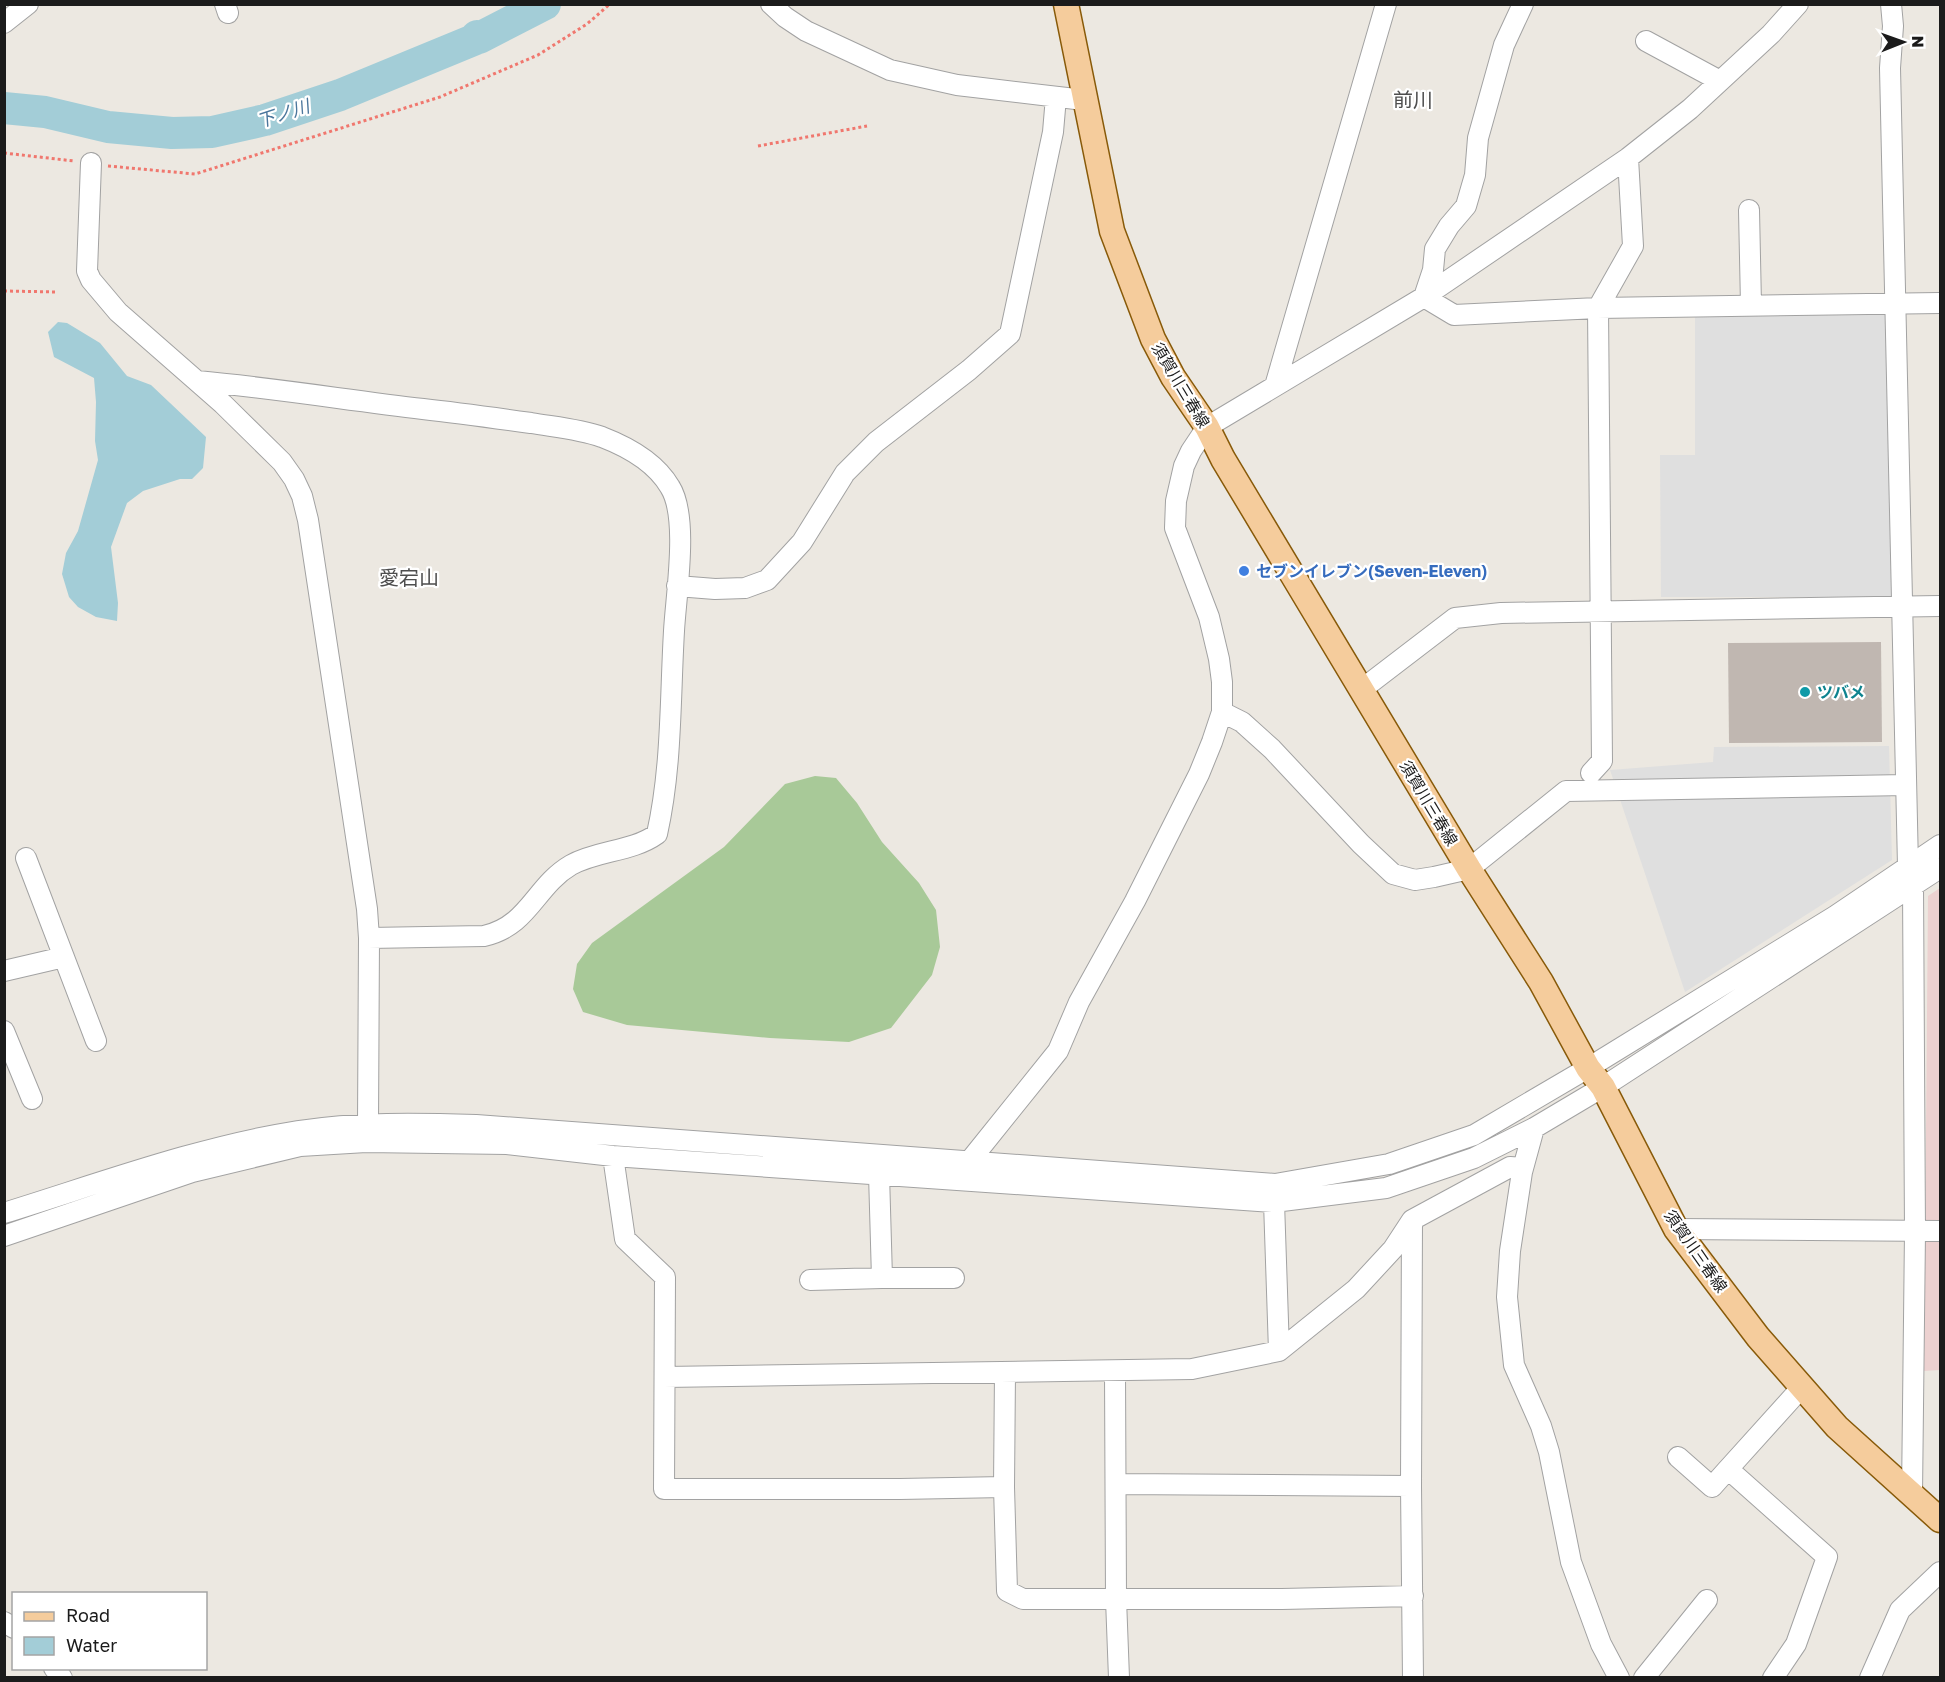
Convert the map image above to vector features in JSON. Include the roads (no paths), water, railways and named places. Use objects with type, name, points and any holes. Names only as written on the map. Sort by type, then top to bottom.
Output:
[{"type":"main road","name":"須賀川三春線","points":[[1066,4],[1112,231],[1153,339],[1173,377],[1207,427],[1222,459],[1361,690],[1469,869],[1541,982],[1596,1078],[1676,1229],[1758,1337],[1837,1427],[1941,1520]]},
{"type":"street","points":[[4,23],[28,4]]},
{"type":"street","points":[[771,4],[784,17],[806,30],[890,70],[957,85],[1084,100]]},
{"type":"street","points":[[1275,386],[1386,4]]},
{"type":"street","points":[[1424,297],[1433,270],[1435,249],[1449,226],[1466,206],[1474,174],[1478,138],[1495,76],[1504,45],[1523,4]]},
{"type":"street","points":[[965,1171],[1058,1051],[1079,1002],[1136,901],[1199,774],[1222,712],[1222,682],[1209,617],[1175,528],[1176,501],[1184,466],[1207,427],[1424,297],[1628,158],[1690,109],[1771,34],[1798,4]]},
{"type":"street","points":[[1891,4],[1893,26],[1890,68],[1908,866],[1913,886],[1915,1232],[1912,1495]]},
{"type":"street","points":[[1646,41],[1720,81]]},
{"type":"street","points":[[677,586],[715,590],[745,588],[766,580],[802,542],[845,473],[876,442],[969,370],[1010,334],[1053,132],[1056,97]]},
{"type":"street","points":[[1591,773],[1602,761],[1598,308],[1633,246],[1628,158]]},
{"type":"street","points":[[91,163],[87,271],[91,280],[118,312],[223,404],[282,462],[302,496],[308,520],[367,909],[369,938],[368,1124]]},
{"type":"street","points":[[1749,210],[1751,306]]},
{"type":"street","points":[[1424,297],[1454,315],[1598,308],[1941,303]]},
{"type":"street","points":[[197,381],[561,428],[604,438],[644,459],[657,469],[672,489],[679,514],[677,586],[666,791],[657,834],[638,845],[573,864],[561,872],[517,921],[497,933],[484,936],[369,938]]},
{"type":"street","points":[[1361,690],[1455,618],[1501,613],[1941,606]]},
{"type":"street","points":[[1222,712],[1242,722],[1272,749],[1361,844],[1394,874],[1415,880],[1469,869],[1566,791],[1906,785]]},
{"type":"street","points":[[4,1213],[188,1156],[298,1131],[368,1124],[415,1123],[476,1125],[1274,1202],[1386,1188],[1474,1158],[1534,1128],[1596,1078],[1941,844]]},
{"type":"street","points":[[26,858],[96,1041]]},
{"type":"street","points":[[4,1236],[192,1173],[300,1146],[366,1143],[507,1144],[613,1156],[879,1174],[965,1171],[1275,1184],[1389,1164],[1474,1135],[1596,1078],[1941,868]]},
{"type":"street","points":[[4,971],[64,957]]},
{"type":"street","points":[[4,1031],[32,1099]]},
{"type":"street","points":[[1534,1128],[1523,1168],[1510,1251],[1508,1297],[1514,1365],[1541,1426],[1549,1452],[1571,1562],[1600,1644],[1619,1677]]},
{"type":"street","points":[[613,1156],[625,1239],[665,1277],[664,1489],[1004,1487]]},
{"type":"street","points":[[665,1377],[1115,1372],[1192,1369],[1279,1351],[1356,1289],[1393,1249],[1412,1220],[1510,1167],[1523,1168]]},
{"type":"street","points":[[879,1174],[882,1278]]},
{"type":"street","points":[[1274,1202],[1279,1351]]},
{"type":"street","points":[[1412,1220],[1413,1677]]},
{"type":"street","points":[[1676,1229],[1941,1231]]},
{"type":"street","points":[[810,1280],[954,1278]]},
{"type":"street","points":[[1005,1372],[1004,1487],[1007,1591],[1023,1599],[1413,1596]]},
{"type":"street","points":[[1115,1372],[1116,1599],[1119,1677]]},
{"type":"street","points":[[1678,1457],[1712,1487],[1802,1387]]},
{"type":"street","points":[[1728,1469],[1827,1557],[1796,1644],[1773,1677]]},
{"type":"street","points":[[1116,1484],[1411,1486]]},
{"type":"street","points":[[1870,1677],[1900,1610],[1941,1572]]},
{"type":"street","points":[[1644,1677],[1707,1600]]},
{"type":"water","points":[[58,322],[67,323],[100,343],[127,376],[151,385],[206,437],[203,468],[192,479],[180,479],[143,491],[127,503],[111,547],[118,603],[117,621],[96,617],[78,607],[69,597],[62,574],[66,553],[78,531],[98,460],[95,441],[94,378],[54,357],[48,332]]},
{"type":"waterway","name":"下ノ川","points":[[4,108],[45,112],[108,127],[172,133],[212,132],[265,120],[340,95],[476,39],[477,36],[479,38],[545,4]]},
{"type":"place","name":"セブンイレブン(Seven-Eleven)","points":[[1244,571]]},
{"type":"place","name":"ツバメ","points":[[1805,692]]},
{"type":"district","name":"前川","points":[[1413,99]]},
{"type":"district","name":"愛宕山","points":[[409,577]]}]
